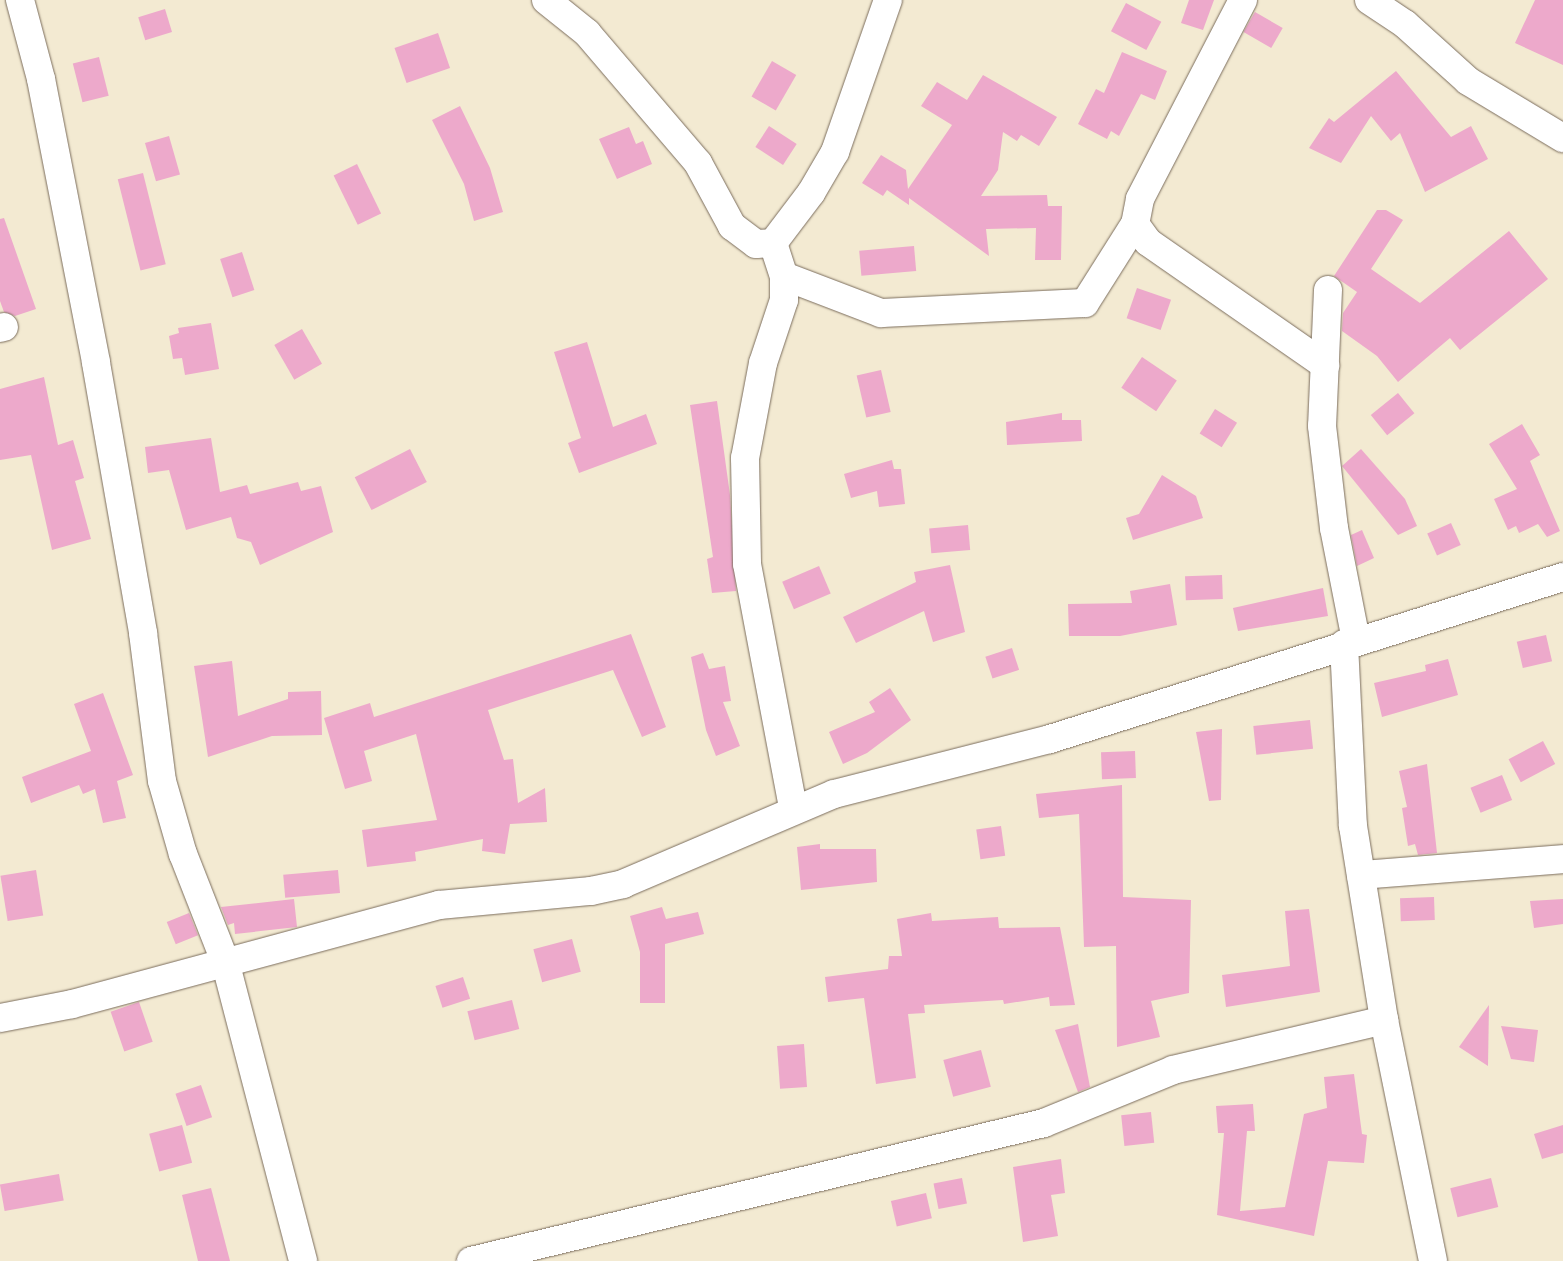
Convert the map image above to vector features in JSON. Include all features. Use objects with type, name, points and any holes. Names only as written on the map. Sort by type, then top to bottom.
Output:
[{"type":"street","points":[[20,0],[41,79],[96,362],[143,633],[162,781],[183,854],[225,960],[303,1261]]},
{"type":"street","points":[[546,0],[587,33],[698,164],[732,226],[756,244],[773,243],[811,193],[834,152],[888,0]]},
{"type":"street","points":[[784,276],[881,313],[1085,302],[1135,224],[1140,199],[1243,0]]},
{"type":"street","points":[[1375,2],[1405,24],[1468,81],[1563,138]]},
{"type":"street","points":[[1135,224],[1148,242],[1325,364]]},
{"type":"street","points":[[773,243],[784,276],[784,300],[763,363],[745,458],[748,564],[793,808]]},
{"type":"street","points":[[1328,290],[1322,426],[1350,642],[1353,826],[1384,1020],[1434,1261]]},
{"type":"street","points":[[0,1018],[72,1004],[225,960],[439,904],[591,891],[623,884],[793,808],[1050,740],[1350,642],[1563,577]]},
{"type":"street","points":[[1361,875],[1563,859]]},
{"type":"street","points":[[472,1261],[1044,1123],[1173,1070],[1384,1020]]},
{"type":"building","points":[[1189,0],[1214,0],[1203,30],[1181,23]]},
{"type":"building","points":[[1535,0],[1563,0],[1563,65],[1515,43]]},
{"type":"building","points":[[1126,3],[1161,22],[1146,50],[1111,31]]},
{"type":"building","points":[[165,9],[172,32],[145,40],[138,17]]},
{"type":"building","points":[[1255,12],[1283,28],[1271,48],[1244,32]]},
{"type":"building","points":[[438,33],[450,68],[407,83],[395,48]]},
{"type":"building","points":[[1122,52],[1167,71],[1155,100],[1141,94],[1119,136],[1111,131],[1107,139],[1078,124],[1096,89],[1104,93]]},
{"type":"building","points":[[99,57],[109,96],[82,102],[73,64]]},
{"type":"building","points":[[772,61],[796,75],[776,111],[752,97]]},
{"type":"building","points":[[1396,71],[1451,137],[1471,126],[1488,159],[1425,192],[1400,133],[1391,141],[1371,116],[1341,163],[1309,148],[1329,118],[1334,122]]},
{"type":"building","points":[[983,75],[1057,117],[1039,146],[1021,135],[1017,141],[1003,132],[998,170],[981,196],[1047,195],[1048,206],[1062,206],[1061,260],[1035,260],[1036,228],[986,229],[989,256],[909,198],[909,205],[887,190],[883,196],[862,183],[881,155],[906,170],[908,189],[952,125],[921,106],[937,82],[967,100]]},
{"type":"building","points":[[460,106],[490,168],[503,212],[474,221],[464,184],[432,120]]},
{"type":"building","points":[[769,126],[797,144],[783,165],[755,147]]},
{"type":"building","points":[[629,127],[636,144],[643,141],[652,164],[617,179],[599,139]]},
{"type":"building","points":[[169,136],[180,174],[156,181],[145,143]]},
{"type":"building","points":[[357,164],[381,213],[358,225],[334,175]]},
{"type":"building","points":[[143,173],[166,264],[141,270],[118,179]]},
{"type":"building","points":[[1377,210],[1386,210],[1403,220],[1371,269],[1420,303],[1509,231],[1548,279],[1460,350],[1450,338],[1398,382],[1377,356],[1342,331],[1343,313],[1357,292],[1334,276]]},
{"type":"building","points":[[4,218],[36,309],[15,316],[4,312],[0,301],[0,219]]},
{"type":"building","points":[[914,246],[916,271],[861,276],[859,251]]},
{"type":"building","points":[[242,252],[254,290],[232,297],[220,259]]},
{"type":"building","points":[[1137,288],[1171,300],[1161,330],[1127,318]]},
{"type":"building","points":[[211,323],[219,369],[185,375],[182,358],[173,359],[169,336],[179,333],[178,328]]},
{"type":"building","points":[[302,329],[322,364],[294,380],[274,345]]},
{"type":"building","points":[[587,342],[613,427],[646,414],[657,444],[579,473],[568,443],[581,438],[554,352]]},
{"type":"building","points":[[1142,357],[1177,380],[1156,411],[1121,388]]},
{"type":"building","points":[[881,370],[891,412],[866,418],[857,376]]},
{"type":"building","points":[[44,377],[58,445],[73,440],[84,478],[75,481],[91,539],[52,550],[31,455],[0,460],[0,389]]},
{"type":"building","points":[[1398,393],[1414,413],[1387,435],[1371,415]]},
{"type":"building","points":[[717,401],[730,495],[736,591],[712,593],[707,559],[713,557],[690,405]]},
{"type":"building","points":[[1215,409],[1237,423],[1222,447],[1200,434]]},
{"type":"building","points":[[1062,413],[1062,420],[1081,420],[1082,441],[1007,445],[1006,422]]},
{"type":"building","points":[[1522,424],[1540,455],[1530,461],[1560,531],[1547,537],[1538,524],[1519,533],[1516,526],[1508,530],[1494,499],[1517,489],[1489,444]]},
{"type":"building","points":[[211,438],[220,492],[247,485],[250,494],[298,482],[301,491],[321,486],[333,532],[260,565],[251,542],[237,538],[231,517],[186,530],[169,470],[148,473],[145,447]]},
{"type":"building","points":[[410,449],[427,482],[372,510],[355,477]]},
{"type":"building","points":[[1361,449],[1405,499],[1417,526],[1398,535],[1342,466]]},
{"type":"building","points":[[892,460],[894,469],[901,469],[905,504],[879,507],[877,491],[851,498],[844,474]]},
{"type":"building","points":[[1162,475],[1196,496],[1203,518],[1133,540],[1126,518],[1139,514]]},
{"type":"building","points":[[1451,523],[1461,545],[1437,556],[1427,534]]},
{"type":"building","points":[[968,525],[970,550],[931,553],[929,528]]},
{"type":"building","points":[[1362,530],[1374,558],[1357,566],[1351,535]]},
{"type":"building","points":[[950,565],[965,632],[933,642],[924,611],[856,643],[843,617],[916,582],[914,572]]},
{"type":"building","points":[[819,566],[831,594],[794,609],[782,582]]},
{"type":"building","points":[[1222,575],[1223,599],[1186,600],[1185,576]]},
{"type":"building","points":[[1170,584],[1177,625],[1120,636],[1069,636],[1068,604],[1132,603],[1130,591]]},
{"type":"building","points":[[1323,588],[1328,616],[1238,631],[1233,608]]},
{"type":"building","points":[[631,634],[666,727],[642,737],[613,670],[488,710],[504,760],[513,759],[518,803],[545,788],[547,822],[510,824],[505,854],[482,851],[483,839],[415,852],[416,861],[367,867],[362,830],[437,820],[416,734],[364,751],[372,781],[345,789],[324,718],[370,703],[374,717]]},
{"type":"building","points":[[1546,635],[1552,661],[1523,668],[1517,642]]},
{"type":"building","points":[[1012,648],[1019,670],[992,679],[985,657]]},
{"type":"building","points":[[703,653],[709,669],[725,666],[731,701],[723,702],[740,746],[716,756],[706,730],[691,657]]},
{"type":"building","points":[[1448,659],[1458,695],[1382,717],[1374,683],[1426,671],[1425,665]]},
{"type":"building","points":[[232,661],[238,716],[288,699],[288,692],[321,691],[322,735],[272,736],[208,757],[194,666]]},
{"type":"building","points":[[890,688],[911,720],[867,753],[843,764],[829,732],[875,712],[869,702]]},
{"type":"building","points":[[103,693],[133,775],[117,781],[126,818],[103,823],[95,789],[83,794],[79,785],[31,803],[22,777],[91,751],[74,704]]},
{"type":"building","points":[[1310,720],[1313,749],[1256,755],[1253,726]]},
{"type":"building","points":[[1222,729],[1221,800],[1209,801],[1196,732]]},
{"type":"building","points":[[1543,741],[1555,764],[1521,782],[1509,759]]},
{"type":"building","points":[[1135,751],[1136,778],[1102,779],[1101,752]]},
{"type":"building","points":[[1427,764],[1437,853],[1418,855],[1415,844],[1408,846],[1402,808],[1407,807],[1399,771]]},
{"type":"building","points":[[1502,775],[1512,800],[1481,813],[1470,788]]},
{"type":"building","points":[[1122,785],[1123,897],[1191,900],[1189,993],[1151,1001],[1160,1037],[1117,1047],[1116,946],[1084,947],[1079,814],[1039,818],[1036,794]]},
{"type":"building","points":[[1001,826],[1005,856],[980,859],[976,829]]},
{"type":"building","points":[[820,844],[820,849],[876,849],[877,882],[801,890],[797,847]]},
{"type":"building","points":[[36,870],[43,915],[8,921],[0,876]]},
{"type":"building","points":[[338,870],[340,893],[285,898],[283,875]]},
{"type":"building","points":[[1434,897],[1435,920],[1401,921],[1400,898]]},
{"type":"building","points":[[294,899],[297,927],[235,934],[234,923],[228,925],[221,907]]},
{"type":"building","points":[[1563,899],[1563,924],[1534,928],[1530,901]]},
{"type":"building","points":[[662,907],[666,919],[698,912],[704,934],[665,944],[665,1003],[640,1003],[640,952],[630,916]]},
{"type":"building","points":[[1309,909],[1320,992],[1226,1007],[1222,975],[1290,966],[1285,911]]},
{"type":"building","points":[[189,913],[198,935],[176,944],[167,922]]},
{"type":"building","points":[[931,913],[932,921],[998,917],[999,928],[1060,927],[1075,1005],[1050,1006],[1049,997],[1004,1004],[1003,1000],[924,1005],[925,1013],[908,1014],[916,1078],[876,1084],[864,998],[828,1002],[825,977],[888,969],[889,956],[902,956],[897,919]]},
{"type":"building","points":[[572,939],[581,972],[542,982],[533,949]]},
{"type":"building","points":[[463,977],[470,999],[443,1008],[435,986]]},
{"type":"building","points":[[512,1000],[519,1029],[475,1040],[467,1011]]},
{"type":"building","points":[[139,1002],[153,1042],[124,1051],[111,1012]]},
{"type":"building","points":[[1489,1005],[1488,1066],[1459,1047]]},
{"type":"building","points":[[1078,1024],[1090,1087],[1078,1092],[1055,1030]]},
{"type":"building","points":[[1501,1026],[1538,1030],[1534,1062],[1511,1059]]},
{"type":"building","points":[[804,1044],[807,1087],[780,1089],[777,1046]]},
{"type":"building","points":[[981,1050],[991,1087],[953,1097],[943,1060]]},
{"type":"building","points":[[1354,1074],[1362,1134],[1367,1135],[1364,1163],[1328,1161],[1314,1236],[1217,1215],[1224,1133],[1218,1133],[1216,1106],[1253,1104],[1255,1131],[1247,1131],[1240,1211],[1285,1207],[1304,1114],[1327,1108],[1324,1077]]},
{"type":"building","points":[[201,1085],[212,1117],[187,1126],[175,1094]]},
{"type":"building","points":[[1151,1112],[1154,1143],[1124,1146],[1121,1115]]},
{"type":"building","points":[[182,1125],[192,1163],[159,1171],[149,1134]]},
{"type":"building","points":[[1563,1125],[1563,1153],[1542,1159],[1534,1134]]},
{"type":"building","points":[[1061,1159],[1065,1193],[1051,1195],[1058,1236],[1023,1242],[1013,1167]]},
{"type":"building","points":[[59,1174],[64,1201],[5,1211],[0,1184]]},
{"type":"building","points":[[962,1178],[967,1204],[938,1209],[934,1184]]},
{"type":"building","points":[[1491,1178],[1498,1207],[1458,1217],[1450,1188]]},
{"type":"building","points":[[211,1188],[230,1261],[198,1261],[182,1195]]},
{"type":"building","points":[[926,1193],[932,1218],[897,1226],[891,1201]]}]
